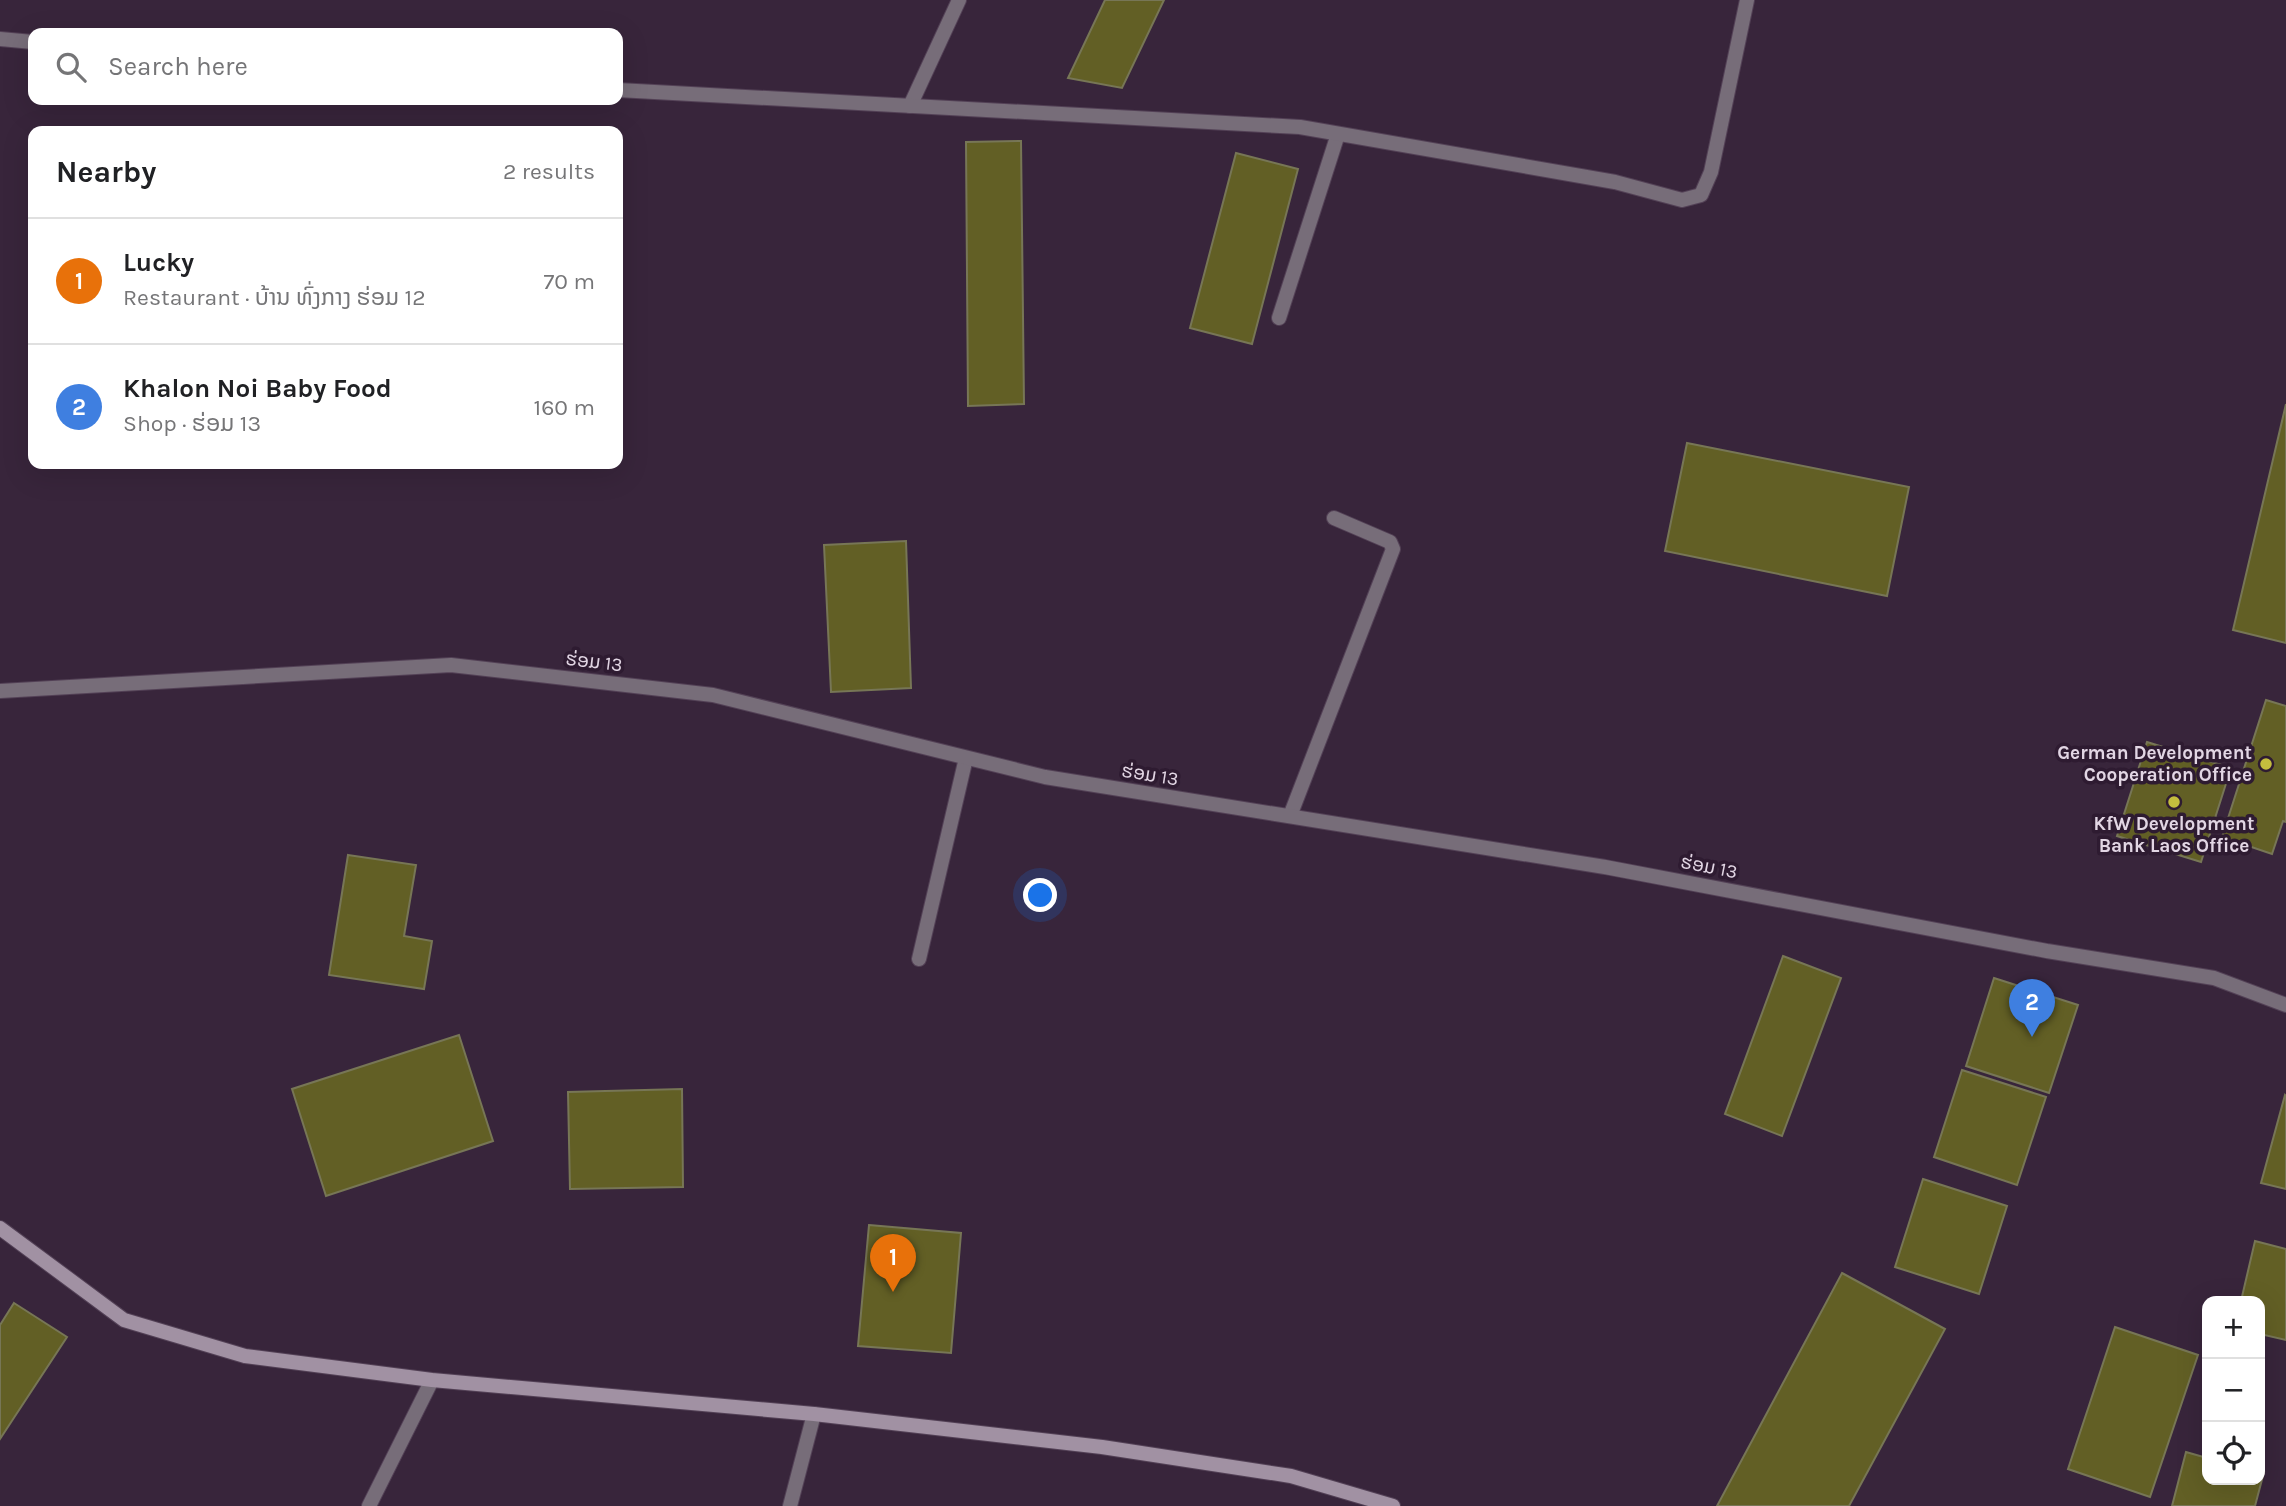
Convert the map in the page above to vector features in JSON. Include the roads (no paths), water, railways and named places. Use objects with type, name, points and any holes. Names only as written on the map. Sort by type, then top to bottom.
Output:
[{"type":"street","points":[[910,106],[959,0]]},
{"type":"street","points":[[623,90],[1300,127],[1615,182],[1682,200],[1701,195],[1711,172],[1746,0]]},
{"type":"street","points":[[0,39],[28,42]]},
{"type":"street","points":[[1279,318],[1338,134]]},
{"type":"street","points":[[1290,816],[1393,549],[1390,541],[1334,518]]},
{"type":"street","name":"ຮ່ອມ 13","points":[[0,691],[451,665],[713,695],[1045,777],[1605,867],[2047,951],[2214,978],[2286,1005]]},
{"type":"street","points":[[919,959],[966,758]]},
{"type":"street","points":[[0,1228],[124,1320],[245,1356],[432,1380],[814,1414],[1102,1447],[1278,1474],[1383,1505]]},
{"type":"street","points":[[369,1506],[432,1380]]},
{"type":"street","points":[[790,1506],[814,1414]]},
{"type":"place","name":"German Development Cooperation Office","points":[[2266,764]]},
{"type":"place","name":"KfW Development Bank Laos Office","points":[[2174,802]]},
{"type":"place","name":"Khalon Noi Baby Food","points":[[2032,1037]]},
{"type":"place","name":"Lucky","points":[[893,1292]]}]
